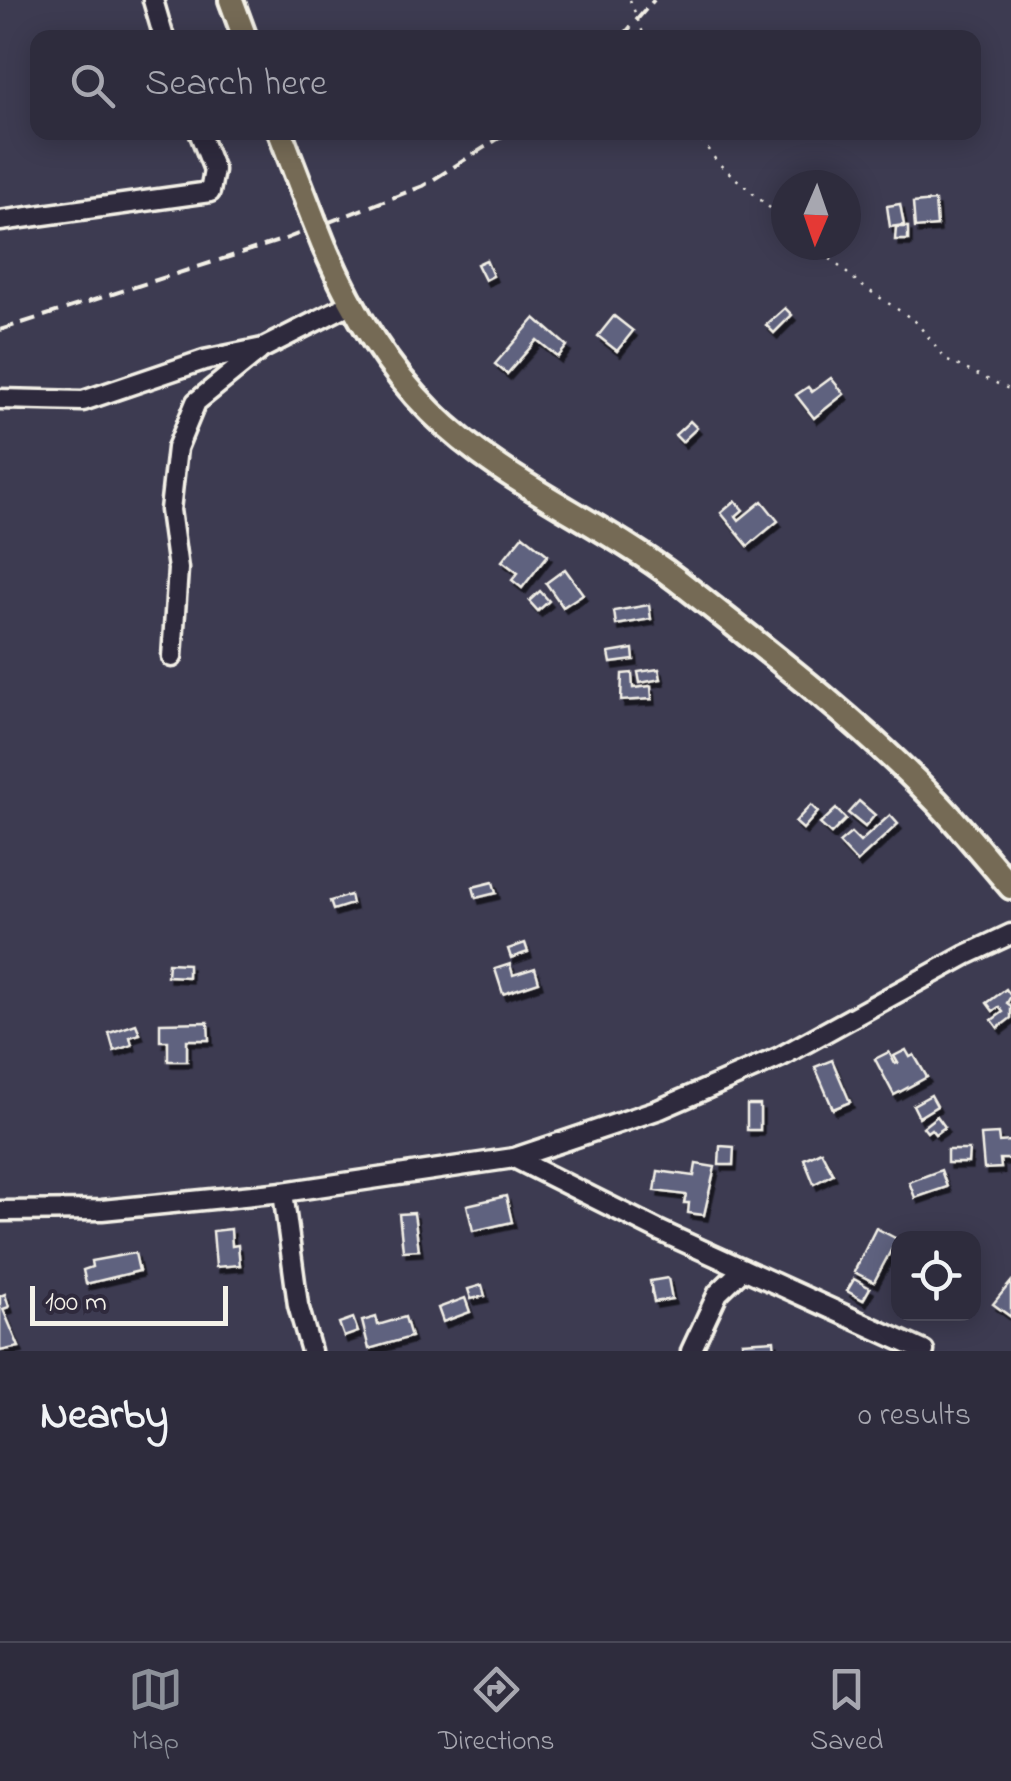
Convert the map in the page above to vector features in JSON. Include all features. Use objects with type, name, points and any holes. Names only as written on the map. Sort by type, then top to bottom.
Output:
[{"type":"main road","points":[[231,0],[242,30]]},
{"type":"main road","points":[[283,140],[350,304],[387,360],[432,413],[489,458],[672,576],[820,694],[935,800],[1011,886]]},
{"type":"street","points":[[153,0],[162,30]]},
{"type":"street","points":[[0,222],[210,192],[214,170],[203,140]]},
{"type":"street","points":[[172,657],[178,569],[170,510],[177,448],[196,402],[263,348],[350,304]]},
{"type":"street","points":[[0,399],[83,401],[204,360],[263,348]]},
{"type":"street","points":[[0,1212],[102,1210],[283,1192],[514,1158],[660,1108],[780,1057],[1011,934]]},
{"type":"street","points":[[514,1158],[924,1351]]},
{"type":"street","points":[[283,1192],[298,1305],[311,1351]]},
{"type":"street","points":[[691,1351],[718,1293],[743,1269]]},
{"type":"path","points":[[630,0],[643,30]]},
{"type":"path","points":[[701,140],[718,162],[771,209]]},
{"type":"path","points":[[832,260],[861,285],[915,320],[948,361],[1011,390]]},
{"type":"building","points":[[935,201],[937,226],[915,228],[913,203]]},
{"type":"building","points":[[900,204],[904,225],[890,227],[887,206]]},
{"type":"building","points":[[896,227],[908,227],[908,240],[895,240]]},
{"type":"building","points":[[486,260],[493,276],[485,280],[477,264]]},
{"type":"building","points":[[785,308],[792,315],[774,333],[766,325]]},
{"type":"building","points":[[614,316],[633,331],[617,351],[598,336]]},
{"type":"building","points":[[535,318],[567,346],[558,357],[537,340],[507,374],[495,364]]},
{"type":"building","points":[[831,378],[844,394],[814,418],[796,395],[808,387],[812,392]]},
{"type":"building","points":[[690,421],[697,428],[682,442],[675,435]]},
{"type":"building","points":[[735,501],[743,510],[736,516],[739,520],[762,501],[778,521],[748,546],[721,513]]},
{"type":"building","points":[[523,535],[548,555],[522,588],[512,580],[518,573],[502,561]]},
{"type":"building","points":[[565,569],[583,594],[563,607],[546,583]]},
{"type":"building","points":[[540,591],[549,601],[538,611],[529,601]]},
{"type":"building","points":[[649,605],[651,619],[616,625],[614,611]]},
{"type":"building","points":[[633,649],[634,660],[611,663],[609,653]]},
{"type":"building","points":[[659,669],[661,679],[640,683],[638,672]]},
{"type":"building","points":[[632,673],[633,688],[651,686],[652,699],[621,701],[622,674]]},
{"type":"building","points":[[859,801],[875,815],[865,827],[848,813]]},
{"type":"building","points":[[811,805],[818,812],[803,829],[795,822]]},
{"type":"building","points":[[836,809],[846,819],[831,834],[820,824]]},
{"type":"building","points":[[890,815],[898,824],[857,862],[839,843],[851,833],[860,842]]},
{"type":"building","points":[[493,882],[496,893],[476,898],[473,887]]},
{"type":"building","points":[[350,895],[352,904],[333,910],[330,901]]},
{"type":"building","points":[[525,943],[528,952],[511,958],[508,949]]},
{"type":"building","points":[[168,963],[188,964],[188,977],[167,976]]},
{"type":"building","points":[[510,964],[513,975],[535,968],[539,982],[503,994],[495,969]]},
{"type":"building","points":[[1006,989],[1011,996],[1007,1003],[1011,1006],[1011,1018],[998,1028],[992,1020],[1003,1012],[999,1007],[993,1011],[987,1003]]},
{"type":"building","points":[[208,1022],[209,1040],[187,1040],[187,1061],[168,1061],[168,1041],[160,1041],[160,1023]]},
{"type":"building","points":[[136,1024],[140,1034],[130,1037],[132,1045],[114,1051],[109,1033]]},
{"type":"building","points":[[906,1050],[910,1057],[914,1055],[927,1077],[894,1095],[875,1059],[889,1052],[895,1064],[898,1063],[894,1056]]},
{"type":"building","points":[[832,1060],[850,1102],[833,1109],[815,1067]]},
{"type":"building","points":[[931,1095],[937,1106],[919,1117],[913,1105]]},
{"type":"building","points":[[747,1105],[760,1105],[760,1130],[747,1130]]},
{"type":"building","points":[[937,1116],[945,1127],[935,1134],[931,1129],[927,1132],[923,1127]]},
{"type":"building","points":[[998,1134],[999,1142],[1011,1141],[1011,1159],[1000,1159],[1001,1168],[984,1169],[981,1135]]},
{"type":"building","points":[[720,1146],[734,1147],[733,1165],[719,1165]]},
{"type":"building","points":[[947,1150],[969,1150],[968,1163],[947,1163]]},
{"type":"building","points":[[821,1151],[833,1174],[814,1184],[804,1159]]},
{"type":"building","points":[[696,1164],[715,1167],[704,1215],[688,1213],[686,1195],[655,1191],[658,1171],[694,1176]]},
{"type":"building","points":[[941,1170],[947,1187],[915,1198],[909,1182]]},
{"type":"building","points":[[506,1196],[512,1222],[473,1231],[467,1205]]},
{"type":"building","points":[[414,1213],[419,1250],[403,1251],[399,1214]]},
{"type":"building","points":[[876,1228],[891,1236],[891,1250],[874,1282],[854,1272]]},
{"type":"building","points":[[231,1229],[232,1246],[238,1245],[240,1265],[216,1267],[213,1231]]},
{"type":"building","points":[[135,1253],[139,1271],[86,1284],[83,1270],[92,1267],[91,1261]]},
{"type":"building","points":[[668,1278],[672,1299],[654,1302],[650,1281]]},
{"type":"building","points":[[854,1279],[870,1288],[863,1300],[847,1291]]},
{"type":"building","points":[[1011,1282],[1011,1317],[993,1304]]},
{"type":"building","points":[[482,1285],[485,1296],[471,1299],[468,1289]]},
{"type":"building","points":[[5,1294],[9,1307],[3,1309],[19,1347],[0,1351],[0,1296]]},
{"type":"building","points":[[465,1298],[470,1312],[443,1322],[438,1308]]},
{"type":"building","points":[[376,1317],[378,1325],[405,1317],[411,1337],[369,1349],[362,1321]]},
{"type":"building","points":[[353,1318],[358,1332],[344,1337],[339,1323]]},
{"type":"building","points":[[774,1340],[775,1351],[743,1351],[742,1342]]},
{"type":"railway","points":[[628,30],[654,0]]},
{"type":"railway","points":[[0,330],[285,239],[423,186],[496,140]]}]
